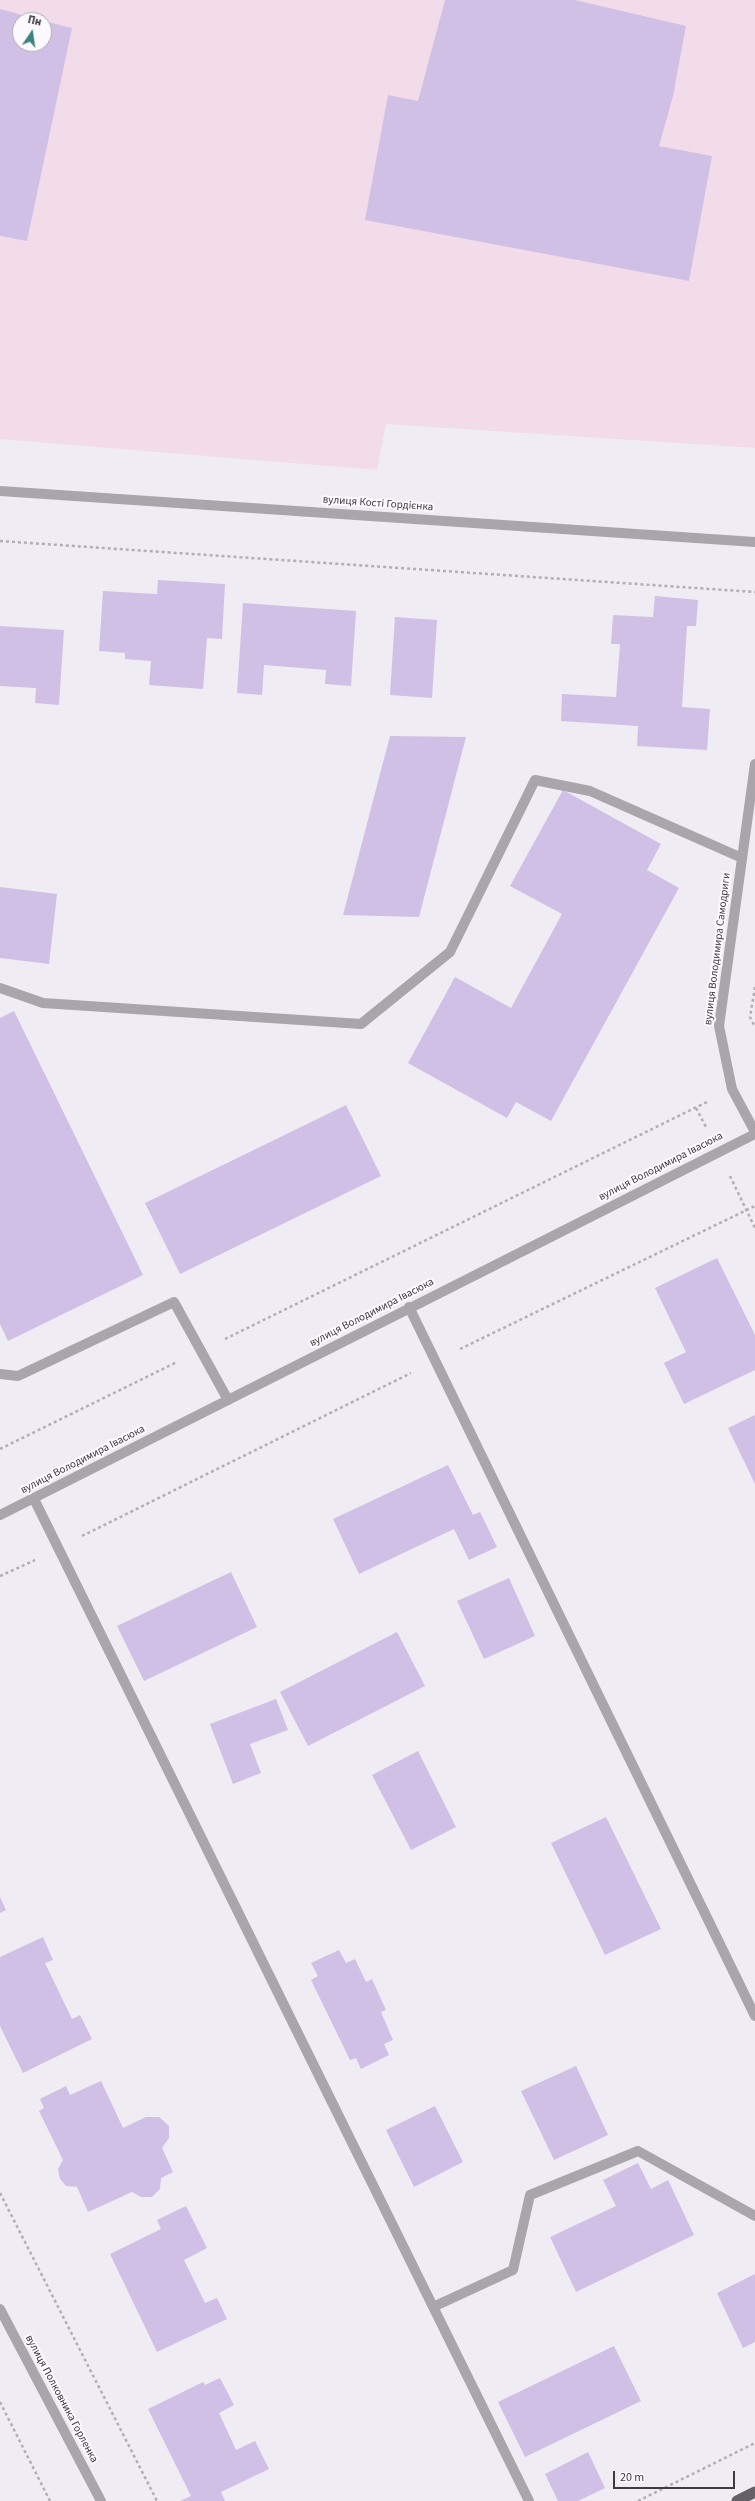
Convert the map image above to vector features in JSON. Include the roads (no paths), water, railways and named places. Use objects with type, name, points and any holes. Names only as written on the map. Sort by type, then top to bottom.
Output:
[{"type":"highway","points":[[736,2501],[755,2492]]},
{"type":"street","name":"вулиця Кості Гордієнка","points":[[0,491],[755,542]]},
{"type":"street","name":"вулиця Володимира Самодриги","points":[[755,764],[719,1026],[732,1089],[755,1132]]},
{"type":"street","points":[[0,988],[43,1003],[361,1024],[450,952],[535,780],[590,791],[742,858]]},
{"type":"street","name":"вулиця Володимира Івасюка","points":[[0,1515],[755,1132]]},
{"type":"street","points":[[0,1374],[18,1376],[174,1302],[228,1400]]},
{"type":"street","points":[[409,1307],[755,2016]]},
{"type":"street","points":[[34,1499],[529,2501]]},
{"type":"street","points":[[433,2307],[513,2270],[530,2195],[638,2151],[755,2216]]},
{"type":"street","name":"вулиця Полковника Горленка","points":[[0,2309],[101,2501]]}]
